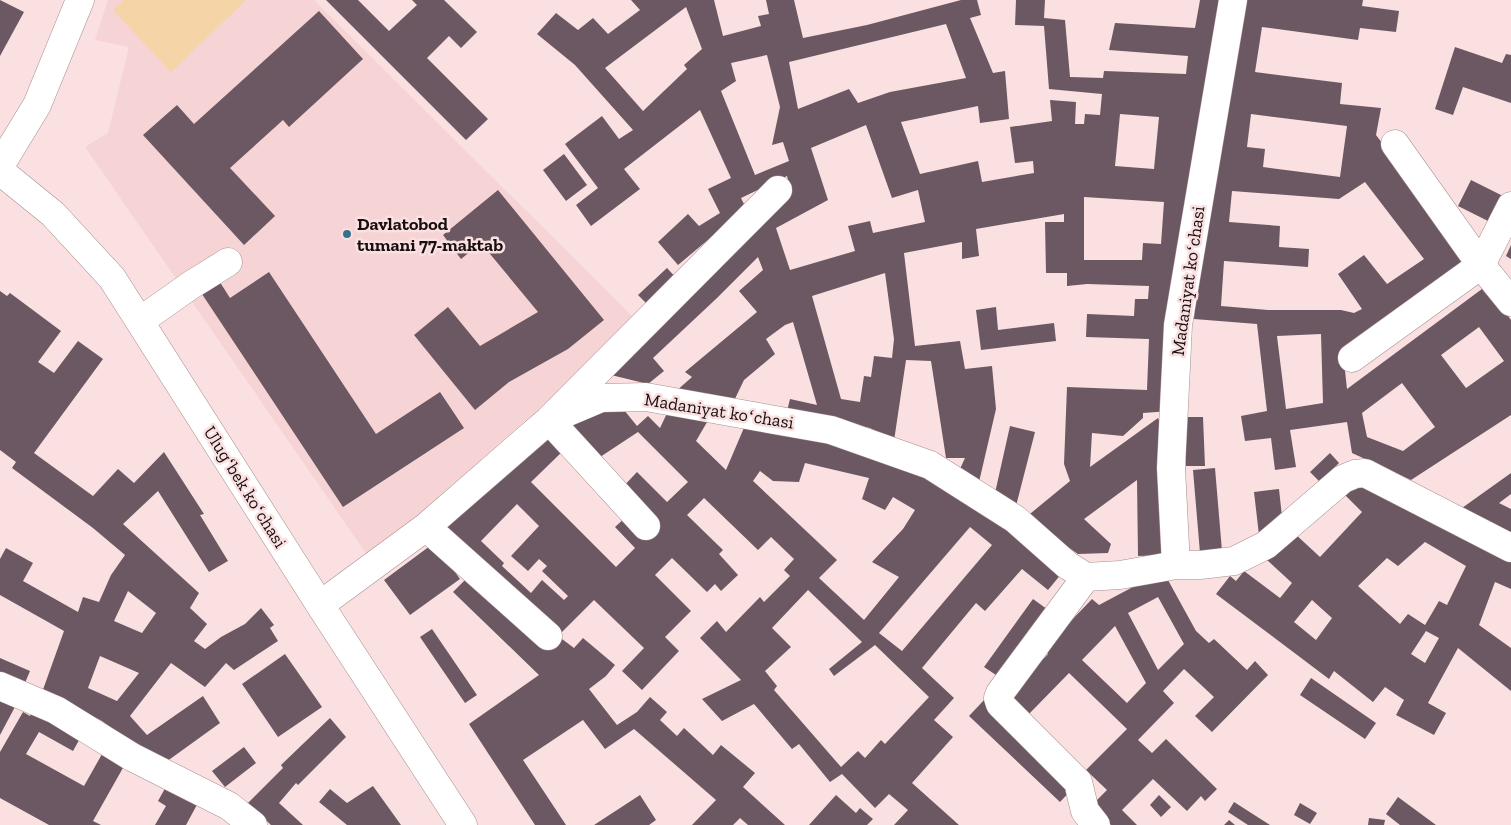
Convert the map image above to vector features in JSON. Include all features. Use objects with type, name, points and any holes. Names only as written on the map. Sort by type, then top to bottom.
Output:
[{"type":"street","name":"Madaniyat koʻchasi","points":[[1176,565],[1172,468],[1178,324],[1233,0]]},
{"type":"street","points":[[0,166],[37,105],[75,3]]},
{"type":"street","points":[[1395,144],[1481,265],[1511,302]]},
{"type":"street","name":"Ulugʻbek koʻchasi","points":[[0,171],[53,214],[112,278],[320,605],[463,825]]},
{"type":"street","points":[[646,526],[549,420],[778,190]]},
{"type":"street","points":[[1352,358],[1481,265],[1511,206]]},
{"type":"street","points":[[140,321],[191,285],[228,262]]},
{"type":"street","name":"Madaniyat koʻchasi","points":[[320,605],[426,527],[549,420],[601,398],[646,397],[832,430],[930,465],[1015,519],[1066,565],[1086,577]]},
{"type":"street","points":[[1096,825],[1085,811],[1078,782],[1000,704],[998,698],[1086,577],[1120,574],[1176,565],[1200,565],[1234,561],[1266,545],[1343,479],[1355,474],[1365,473],[1511,548]]},
{"type":"street","points":[[426,527],[548,636]]},
{"type":"street","points":[[0,686],[56,710],[132,757],[229,806],[253,825]]},
{"type":"shaded area","name":"Davlatobod tumani 77-maktab","points":[[108,0],[314,0],[637,321],[370,559],[85,147],[108,133],[129,47],[95,40]]},
{"type":"shaded area","points":[[124,0],[246,0],[171,72],[113,10]]},
{"type":"building","points":[[0,0],[24,12],[0,56]]},
{"type":"building","points":[[326,0],[358,0],[389,31],[417,5],[412,0],[444,0],[477,32],[461,48],[449,36],[427,58],[488,119],[466,140]]},
{"type":"building","points":[[631,0],[714,0],[723,36],[761,26],[758,16],[769,14],[766,0],[794,0],[803,38],[867,25],[961,0],[977,0],[981,15],[970,18],[993,73],[1005,71],[1009,119],[980,123],[978,106],[901,122],[920,174],[978,161],[982,182],[1034,173],[1033,161],[1015,163],[1010,127],[1052,121],[1050,100],[1076,102],[1075,124],[1084,124],[1085,114],[1100,115],[1102,94],[1049,89],[1044,26],[1015,25],[1016,0],[1045,0],[1044,18],[1065,20],[1070,77],[1103,78],[1104,71],[1186,74],[1188,56],[1109,50],[1115,23],[1195,28],[1200,0],[1225,0],[1186,245],[1177,244],[1170,411],[1143,413],[1143,418],[1123,436],[1092,433],[1090,467],[1158,418],[1168,440],[1164,555],[1138,556],[1137,480],[1084,519],[1111,544],[1108,553],[1078,554],[1025,518],[1070,481],[1064,464],[1067,387],[1147,390],[1149,339],[1086,337],[1087,314],[1134,316],[1135,299],[1148,299],[1149,286],[1087,284],[1067,286],[1067,273],[1046,273],[1045,222],[1064,222],[1064,214],[976,229],[979,256],[962,259],[962,242],[904,253],[915,346],[960,341],[965,369],[992,366],[996,409],[979,482],[959,471],[965,458],[946,458],[931,361],[906,360],[894,441],[870,428],[787,411],[790,399],[817,405],[793,322],[785,325],[766,339],[775,354],[744,380],[732,405],[675,392],[692,377],[685,372],[757,312],[739,291],[763,270],[758,257],[653,358],[664,371],[648,384],[611,375],[749,234],[756,232],[753,219],[791,191],[787,176],[741,198],[746,208],[678,265],[658,242],[688,214],[699,226],[720,213],[708,189],[731,178],[700,110],[624,169],[640,189],[591,226],[576,205],[598,188],[565,144],[602,116],[619,139],[633,130],[575,65],[537,34],[556,13],[578,30],[593,18],[608,34],[640,10]],"holes":[[[686,7],[702,49],[684,65],[687,69],[643,111],[605,68]],[[946,24],[966,78],[890,92],[858,103],[849,89],[798,109],[789,62]],[[767,55],[780,107],[772,145],[783,142],[789,161],[755,175],[721,91],[736,81],[731,63]],[[1120,114],[1159,117],[1154,169],[1115,166]],[[866,125],[892,198],[918,190],[925,222],[873,233],[870,221],[848,226],[855,251],[790,270],[776,228],[828,200],[811,148]],[[1084,197],[1164,202],[1161,244],[1143,243],[1142,260],[1084,260]],[[885,273],[894,339],[892,358],[874,356],[871,377],[864,376],[860,402],[841,399],[812,296]]]},
{"type":"building","points":[[1239,0],[1363,0],[1362,6],[1399,11],[1396,32],[1360,28],[1358,40],[1262,27],[1255,72],[1342,83],[1340,104],[1381,108],[1376,135],[1470,259],[1343,352],[1347,389],[1486,286],[1511,320],[1511,415],[1411,480],[1352,453],[1347,422],[1290,430],[1296,467],[1275,470],[1271,438],[1245,441],[1241,416],[1267,411],[1257,324],[1194,319],[1200,241]],"holes":[[[1251,114],[1347,126],[1340,177],[1263,167],[1265,149],[1247,147]],[[1365,182],[1424,259],[1387,284],[1364,255],[1338,274],[1362,309],[1354,313],[1341,310],[1268,310],[1221,306],[1224,261],[1308,267],[1309,249],[1279,247],[1280,226],[1229,222],[1232,191],[1339,199]],[[1479,327],[1504,361],[1466,388],[1441,355]],[[1321,334],[1323,403],[1286,409],[1277,336]],[[1402,383],[1435,427],[1403,451],[1367,437],[1362,413]]]},
{"type":"building","points":[[319,11],[363,59],[289,127],[283,120],[230,168],[275,216],[244,245],[143,135],[177,105],[194,124]]},
{"type":"building","points":[[1455,47],[1502,63],[1506,54],[1511,55],[1511,103],[1463,87],[1453,115],[1435,109]]},
{"type":"building","points":[[564,154],[587,185],[566,201],[543,170]]},
{"type":"building","points":[[1471,180],[1501,195],[1488,221],[1458,206]]},
{"type":"building","points":[[498,190],[604,320],[568,349],[509,382],[475,410],[414,335],[448,307],[480,346],[538,312],[481,243],[461,259],[443,235]]},
{"type":"building","points":[[1511,245],[1511,259],[1506,256]]},
{"type":"building","points":[[667,268],[679,281],[650,307],[638,295]]},
{"type":"building","points":[[269,272],[376,434],[440,392],[464,428],[343,507],[198,288],[216,276],[230,298]]},
{"type":"building","points":[[0,291],[7,296],[10,293],[61,331],[38,362],[54,373],[78,341],[103,359],[34,453],[93,496],[118,469],[134,483],[164,452],[204,514],[200,515],[228,561],[209,572],[158,491],[123,524],[199,593],[190,608],[207,624],[194,641],[205,649],[221,637],[245,624],[261,608],[274,625],[270,628],[278,641],[234,670],[226,663],[205,687],[171,663],[130,716],[147,735],[203,696],[220,723],[159,767],[149,756],[102,721],[65,702],[40,698],[64,631],[0,595],[0,559],[6,548],[33,563],[23,581],[78,612],[83,597],[99,602],[111,575],[125,555],[93,528],[12,468],[16,462],[0,450]],"holes":[[[128,591],[156,613],[142,633],[114,621]],[[100,656],[139,673],[117,701],[88,688]]]},
{"type":"building","points":[[996,307],[998,330],[1054,323],[1056,341],[981,350],[976,310]]},
{"type":"building","points":[[620,405],[637,426],[648,416],[660,428],[670,407],[710,417],[696,441],[726,470],[746,423],[875,453],[962,493],[1062,573],[1048,590],[1022,569],[985,611],[976,603],[922,668],[954,698],[934,720],[953,737],[912,783],[959,825],[894,825],[908,810],[889,794],[875,808],[842,774],[830,782],[799,744],[792,749],[754,704],[722,721],[702,699],[741,680],[700,638],[717,621],[726,632],[760,597],[764,602],[790,576],[784,570],[794,559],[771,537],[758,550],[704,498],[687,515],[723,550],[719,554],[738,575],[721,591],[715,584],[707,592],[672,558],[655,575],[691,611],[665,637],[679,651],[642,690],[622,671],[644,648],[594,600],[558,636],[574,648],[583,638],[615,665],[606,676],[589,689],[617,725],[637,712],[650,697],[667,712],[660,720],[677,736],[684,728],[713,755],[721,745],[755,773],[743,787],[785,825],[748,825],[740,818],[733,825],[692,825],[716,800],[634,729],[605,749],[583,720],[523,760],[566,825],[535,825],[469,724],[539,675],[453,592],[470,575],[442,532],[549,432],[565,449],[531,482],[616,567],[635,548],[615,527],[626,517],[621,489],[637,472],[667,502],[688,482],[638,432],[594,461],[566,422]],"holes":[[[805,463],[869,478],[862,499],[885,510],[893,497],[915,510],[903,529],[872,562],[899,577],[864,620],[819,578],[837,560],[753,481],[760,471],[773,481],[799,482]],[[517,504],[539,526],[511,556],[528,571],[539,559],[547,566],[542,571],[568,596],[564,600],[542,580],[531,593],[502,566],[504,563],[481,541]],[[970,527],[992,545],[902,651],[879,633]],[[808,590],[862,642],[829,669],[834,676],[875,645],[929,697],[885,744],[881,740],[865,758],[858,751],[841,767],[774,690],[777,686],[765,671],[791,647],[772,628]]]},
{"type":"building","points":[[1184,417],[1203,417],[1205,466],[1186,466]]},
{"type":"building","points":[[1010,426],[1035,432],[1015,510],[995,493]]},
{"type":"building","points":[[1330,453],[1339,463],[1320,482],[1310,472]]},
{"type":"building","points":[[1215,468],[1222,551],[1200,553],[1193,470]]},
{"type":"building","points":[[1511,473],[1511,494],[1499,503],[1511,509],[1511,535],[1462,508]]},
{"type":"building","points":[[1356,480],[1511,556],[1511,589],[1495,582],[1479,625],[1511,648],[1511,691],[1458,648],[1428,703],[1446,713],[1434,735],[1396,715],[1404,700],[1385,687],[1373,702],[1334,671],[1329,679],[1216,594],[1230,576],[1236,581],[1244,571],[1280,598],[1292,583],[1267,560],[1293,532],[1320,557],[1362,512],[1342,492]],"holes":[[[1425,542],[1466,566],[1447,605],[1439,601],[1425,625],[1408,614],[1400,624],[1358,586],[1387,558],[1398,566]],[[1312,600],[1332,618],[1316,640],[1294,622]],[[1426,631],[1439,638],[1425,663],[1411,654]]]},
{"type":"building","points":[[1279,489],[1283,526],[1259,535],[1254,492]]},
{"type":"building","points":[[434,543],[460,579],[410,615],[384,580]]},
{"type":"building","points":[[1163,571],[1196,631],[1209,643],[1214,639],[1247,670],[1255,661],[1268,675],[1212,732],[1195,716],[1214,697],[1184,669],[1163,691],[1174,703],[1138,740],[1152,753],[1166,739],[1217,789],[1205,801],[1201,796],[1187,811],[1153,779],[1122,810],[1137,825],[1111,825],[1091,806],[1107,790],[1086,770],[1127,729],[1069,673],[1027,716],[1007,697],[1048,654],[1044,649],[1092,599],[1099,605]],"holes":[[[1158,597],[1184,644],[1158,670],[1128,613]],[[1115,626],[1146,683],[1127,703],[1082,660]]]},
{"type":"building","points":[[1033,599],[1051,612],[1002,679],[984,667]]},
{"type":"building","points":[[432,629],[477,695],[465,703],[420,637]]},
{"type":"building","points":[[285,654],[322,707],[278,737],[242,684]]},
{"type":"building","points":[[0,658],[30,671],[22,690],[0,680]]},
{"type":"building","points":[[1311,678],[1376,723],[1365,739],[1300,695]]},
{"type":"building","points":[[0,697],[16,705],[0,735]]},
{"type":"building","points":[[985,699],[1075,786],[1060,802],[969,716]]},
{"type":"building","points":[[35,706],[83,733],[73,751],[39,732],[26,754],[84,786],[106,747],[128,759],[93,821],[101,825],[49,825],[0,798],[0,752],[23,712],[30,716]]},
{"type":"building","points":[[330,718],[346,737],[298,785],[296,783],[279,803],[303,825],[271,825],[248,803],[283,768],[281,765]]},
{"type":"building","points":[[244,747],[256,763],[225,787],[212,771]]},
{"type":"building","points":[[168,783],[199,801],[186,825],[155,825],[166,806],[158,801]]},
{"type":"building","points":[[373,786],[401,825],[347,825],[319,802],[330,789],[347,803]]},
{"type":"building","points":[[640,795],[656,820],[649,825],[594,825]]},
{"type":"building","points":[[836,795],[856,813],[860,808],[873,819],[867,825],[809,825]]},
{"type":"building","points":[[1159,795],[1171,807],[1161,817],[1150,805]]},
{"type":"building","points":[[1398,797],[1436,825],[1400,825],[1386,814]]},
{"type":"building","points":[[1234,802],[1270,825],[1248,825],[1228,812]]},
{"type":"building","points":[[1300,803],[1317,813],[1310,824],[1294,815]]},
{"type":"building","points":[[1369,818],[1385,820],[1384,825],[1368,825]]},
{"type":"building","points":[[1229,820],[1235,825],[1224,825]]},
{"type":"place","name":"Davlatobod tumani 77-maktab","points":[[347,234]]}]
